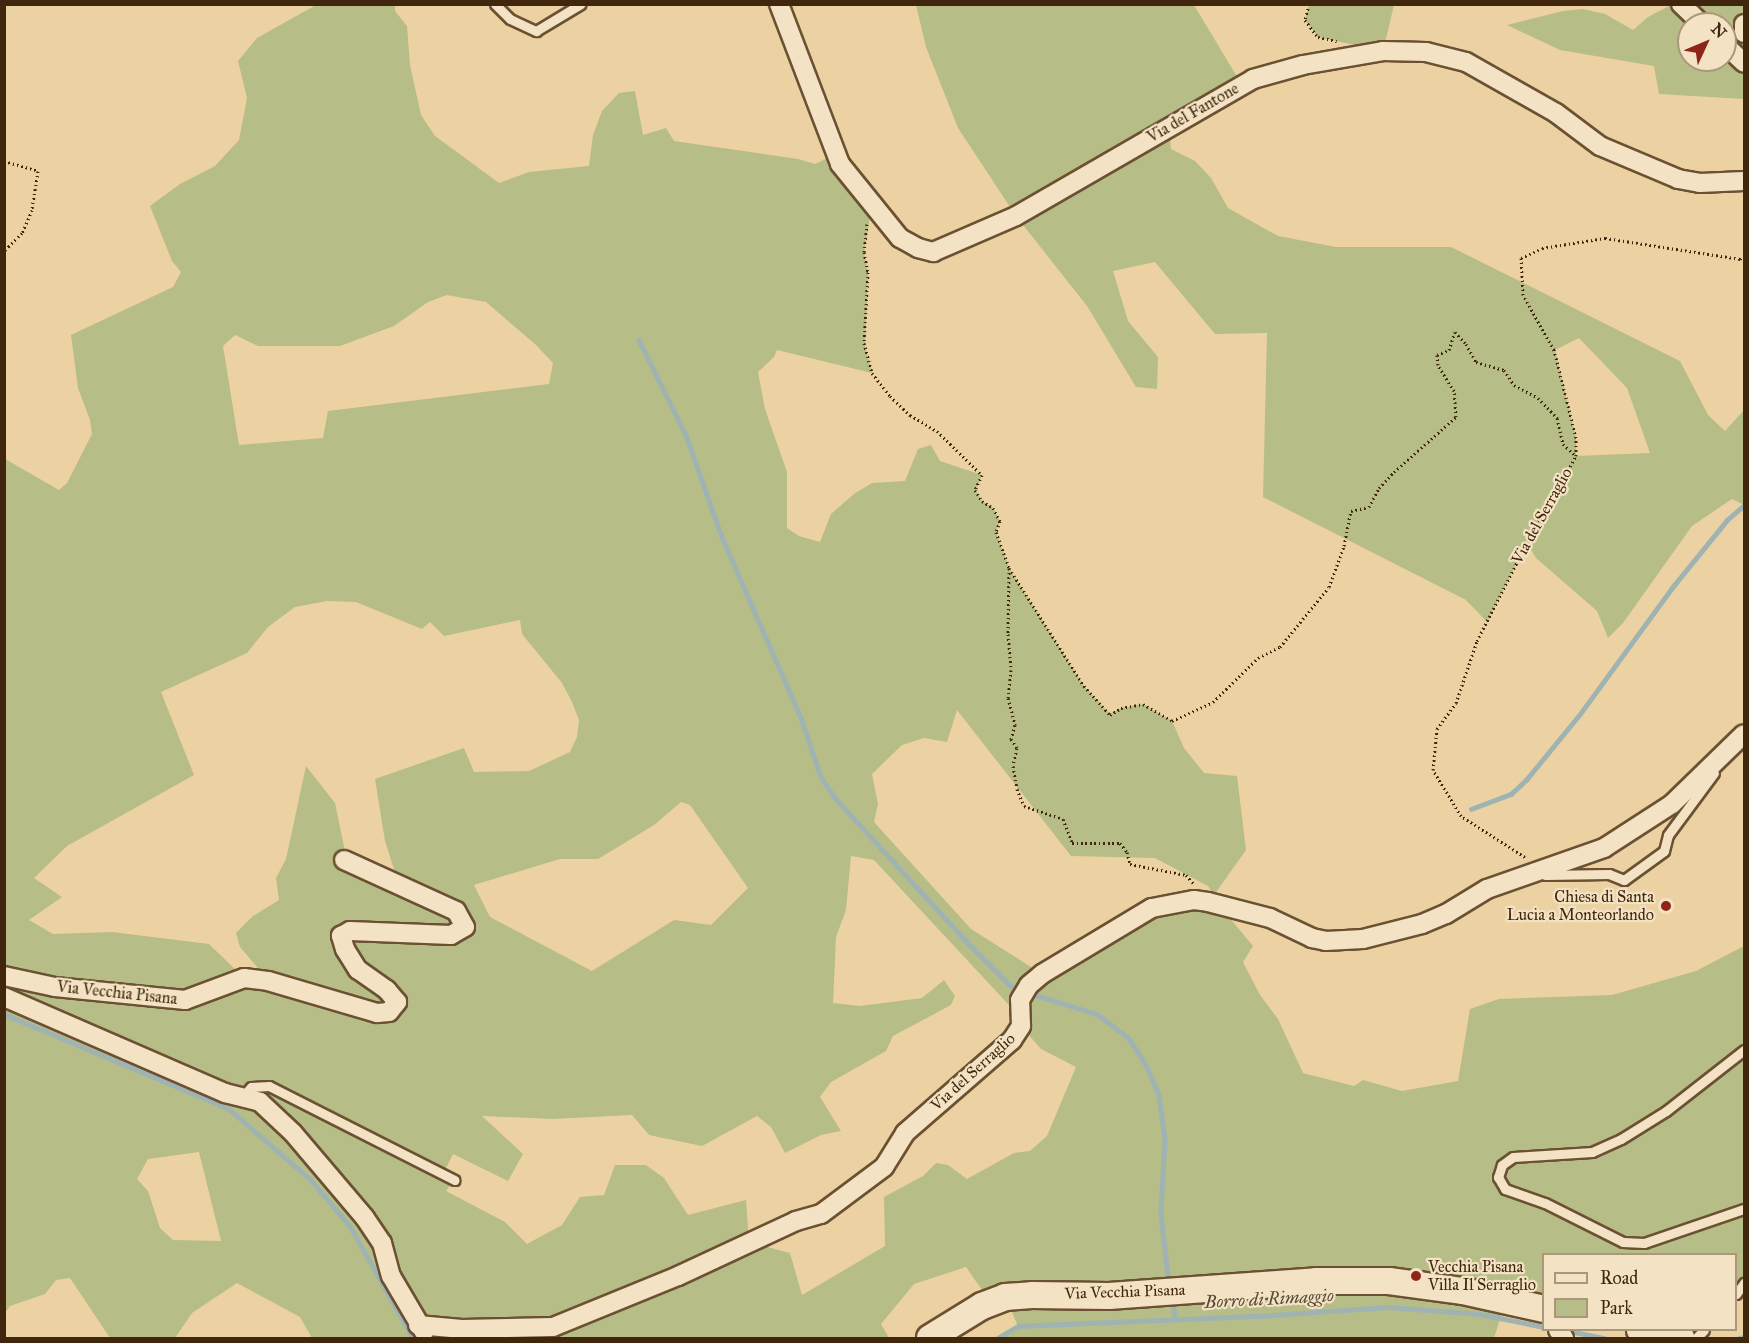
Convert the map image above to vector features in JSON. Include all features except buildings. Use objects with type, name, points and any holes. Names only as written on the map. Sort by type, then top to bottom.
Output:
[{"type":"main road","name":"Via Vecchia Pisana","points":[[930,1338],[982,1306],[1005,1297],[1109,1296],[1316,1281],[1389,1281],[1463,1291],[1542,1309]]},
{"type":"main road","points":[[1649,1331],[1682,1338]]},
{"type":"street","name":"Via del Fantone","points":[[779,4],[840,164],[900,238],[918,248],[933,252],[1016,216],[1253,79],[1304,65],[1383,51],[1425,52],[1466,62],[1556,113],[1600,146],[1678,178],[1700,183],[1744,181]]},
{"type":"street","points":[[1744,24],[1744,33]]},
{"type":"street","name":"Via del Serraglio","points":[[424,1332],[553,1327],[678,1276],[796,1221],[821,1214],[884,1167],[905,1133],[1012,1040],[1021,1026],[1025,992],[1042,974],[1152,909],[1194,900],[1270,918],[1312,938],[1326,941],[1363,939],[1438,918],[1487,889],[1523,874],[1604,848],[1672,804],[1743,735]]},
{"type":"street","name":"Via Vecchia Pisana","points":[[4,976],[55,987],[185,1000],[244,978],[268,981],[377,1013],[389,1012],[397,1002],[387,990],[358,970],[345,949],[341,936],[350,931],[451,935],[465,927],[456,911],[344,860]]},
{"type":"street","name":"Via Vecchia Pisana","points":[[4,997],[225,1093],[260,1102],[293,1133],[365,1218],[382,1243],[391,1276],[424,1332]]},
{"type":"lane","points":[[495,4],[510,19],[536,32],[581,4]]},
{"type":"lane","points":[[1523,874],[1609,874],[1624,880],[1664,851],[1668,835],[1743,735]]},
{"type":"lane","points":[[1744,1050],[1666,1111],[1621,1139],[1592,1152],[1512,1157],[1502,1165],[1498,1177],[1505,1189],[1545,1203],[1623,1242],[1644,1243],[1744,1209]]},
{"type":"lane","points":[[243,1096],[251,1087],[269,1086],[454,1180]]},
{"type":"path","points":[[1309,4],[1305,20],[1318,37],[1340,41]]},
{"type":"path","points":[[4,161],[38,171],[32,210],[26,225],[22,233],[4,251]]},
{"type":"path","points":[[872,205],[864,252],[868,272],[864,343],[872,373],[890,396],[910,415],[937,431],[982,475],[975,490],[981,501],[993,508],[1000,521],[996,532],[1009,568],[1084,686],[1110,715],[1120,708],[1143,704],[1172,721],[1213,702],[1258,658],[1280,647],[1329,587],[1344,546],[1351,511],[1369,507],[1379,488],[1394,472],[1456,417],[1454,391],[1438,365],[1437,355],[1449,350],[1455,332],[1466,344],[1476,362],[1504,370],[1514,385],[1538,398],[1557,418],[1563,444],[1576,456]]},
{"type":"path","name":"Via del Serraglio","points":[[1545,868],[1502,844],[1461,816],[1433,770],[1437,729],[1456,704],[1477,641],[1534,529],[1576,456],[1576,438],[1554,350],[1523,295],[1521,258],[1542,248],[1605,238],[1740,259],[1744,256]]},
{"type":"path","points":[[1009,568],[1008,634],[1011,670],[1008,698],[1015,725],[1011,739],[1017,748],[1013,766],[1024,807],[1063,819],[1072,843],[1120,843],[1127,852],[1130,864],[1186,874],[1200,894],[1194,900]]},
{"type":"green space","points":[[316,5],[395,5],[395,11],[407,26],[410,65],[421,115],[435,136],[499,183],[529,172],[589,166],[593,135],[602,111],[619,93],[635,91],[643,135],[666,128],[674,141],[798,159],[815,164],[836,154],[872,205],[864,252],[868,272],[865,346],[872,373],[777,350],[774,357],[758,372],[765,409],[787,472],[787,528],[799,536],[820,542],[831,514],[854,494],[872,483],[905,481],[918,449],[931,445],[940,461],[982,475],[976,490],[982,501],[993,508],[1000,521],[996,532],[1009,568],[1084,686],[1110,714],[1121,708],[1143,704],[1172,721],[1184,748],[1204,773],[1237,776],[1246,850],[1214,895],[1208,886],[1155,858],[1071,856],[957,710],[947,742],[924,738],[902,745],[872,774],[878,804],[874,822],[971,929],[1042,974],[1152,908],[1218,904],[1253,946],[1243,962],[1260,995],[1278,1019],[1303,1073],[1354,1086],[1363,1080],[1402,1091],[1458,1081],[1470,1009],[1499,999],[1612,995],[1696,971],[1744,946],[1744,1290],[1737,1295],[1737,1253],[1542,1253],[1542,1309],[1506,1301],[1494,1338],[998,1338],[1018,1326],[1006,1298],[991,1303],[966,1267],[914,1284],[881,1324],[889,1338],[312,1338],[300,1317],[237,1283],[192,1313],[175,1338],[110,1338],[70,1278],[56,1280],[45,1294],[10,1306],[5,1313],[5,459],[59,490],[67,483],[92,434],[90,420],[78,388],[71,335],[173,287],[181,272],[172,261],[150,206],[180,184],[215,166],[239,140],[247,98],[238,61],[257,38]],"holes":[[[447,295],[486,302],[536,345],[553,363],[549,384],[328,411],[323,438],[239,445],[223,346],[235,335],[258,346],[340,346],[394,326],[428,302]],[[327,601],[356,602],[422,629],[430,622],[444,636],[520,620],[522,634],[562,683],[579,720],[577,737],[570,752],[529,771],[474,772],[464,748],[375,779],[385,841],[399,885],[346,856],[335,803],[306,766],[286,859],[276,878],[279,900],[253,916],[236,933],[240,947],[268,980],[244,978],[209,944],[112,932],[53,934],[29,920],[62,897],[34,878],[67,846],[194,775],[161,692],[247,653],[268,627],[295,607]],[[681,802],[690,805],[748,888],[711,925],[674,920],[592,971],[490,917],[474,885],[560,859],[598,859],[654,825]],[[851,856],[874,860],[1020,1017],[1021,1026],[1041,1049],[1076,1067],[1047,1136],[1030,1151],[1014,1153],[967,1179],[948,1165],[936,1163],[923,1176],[884,1197],[885,1246],[802,1295],[790,1253],[749,1242],[746,1200],[688,1215],[664,1178],[646,1165],[615,1165],[604,1195],[580,1197],[562,1225],[527,1244],[505,1222],[446,1191],[454,1180],[443,1174],[453,1154],[508,1181],[523,1154],[482,1116],[553,1119],[632,1115],[649,1135],[702,1146],[757,1116],[771,1127],[785,1153],[821,1135],[841,1131],[820,1097],[831,1082],[886,1051],[893,1036],[951,1005],[955,996],[944,980],[922,998],[860,1006],[833,1003],[836,937],[846,910]],[[199,1152],[221,1241],[173,1240],[160,1228],[148,1191],[137,1179],[148,1159]]]},
{"type":"green space","points":[[916,5],[1194,5],[1242,85],[1169,127],[1171,149],[1195,161],[1211,178],[1228,208],[1278,236],[1336,247],[1451,247],[1680,361],[1708,415],[1725,431],[1744,410],[1744,505],[1732,499],[1692,526],[1623,623],[1608,638],[1597,611],[1536,558],[1527,543],[1487,622],[1466,600],[1263,497],[1267,333],[1215,334],[1155,262],[1113,271],[1128,321],[1158,357],[1157,389],[1136,387],[1087,306],[1016,216],[958,128],[926,47]],"holes":[[[1579,338],[1627,388],[1650,453],[1576,456],[1576,438],[1555,350]]]},
{"type":"green space","points":[[1309,5],[1394,5],[1383,51],[1318,37],[1305,20]]},
{"type":"green space","points":[[1671,5],[1744,5],[1744,99],[1659,94],[1654,66],[1560,50],[1507,25],[1563,11],[1583,9],[1605,14],[1633,30],[1648,17]]},
{"type":"waterway","points":[[639,340],[686,435],[722,537],[801,718],[821,777],[836,799],[969,944],[1013,988],[1021,991]]},
{"type":"waterway","points":[[1471,809],[1511,794],[1526,780],[1580,714],[1671,589],[1727,520],[1744,505]]},
{"type":"waterway","points":[[1029,993],[1097,1014],[1128,1037],[1145,1063],[1159,1095],[1165,1139],[1161,1214],[1169,1285]]},
{"type":"waterway","points":[[4,1014],[228,1108],[311,1180],[350,1226],[413,1338]]},
{"type":"waterway","points":[[1172,1299],[1176,1320]]},
{"type":"waterway","name":"Borro di Rimaggio","points":[[998,1338],[1018,1326],[1260,1316],[1388,1307],[1480,1314],[1542,1327]]},
{"type":"waterway","name":"Borro di Rimaggio","points":[[1569,1331],[1604,1338]]},
{"type":"waterway","name":"Borro di Rimaggio","points":[[1739,1338],[1744,1337]]},
{"type":"place","name":"Chiesa di Santa Lucia a Monteorlando","points":[[1666,906]]},
{"type":"place","name":"Vecchia Pisana Villa Il Serraglio","points":[[1416,1276]]}]
